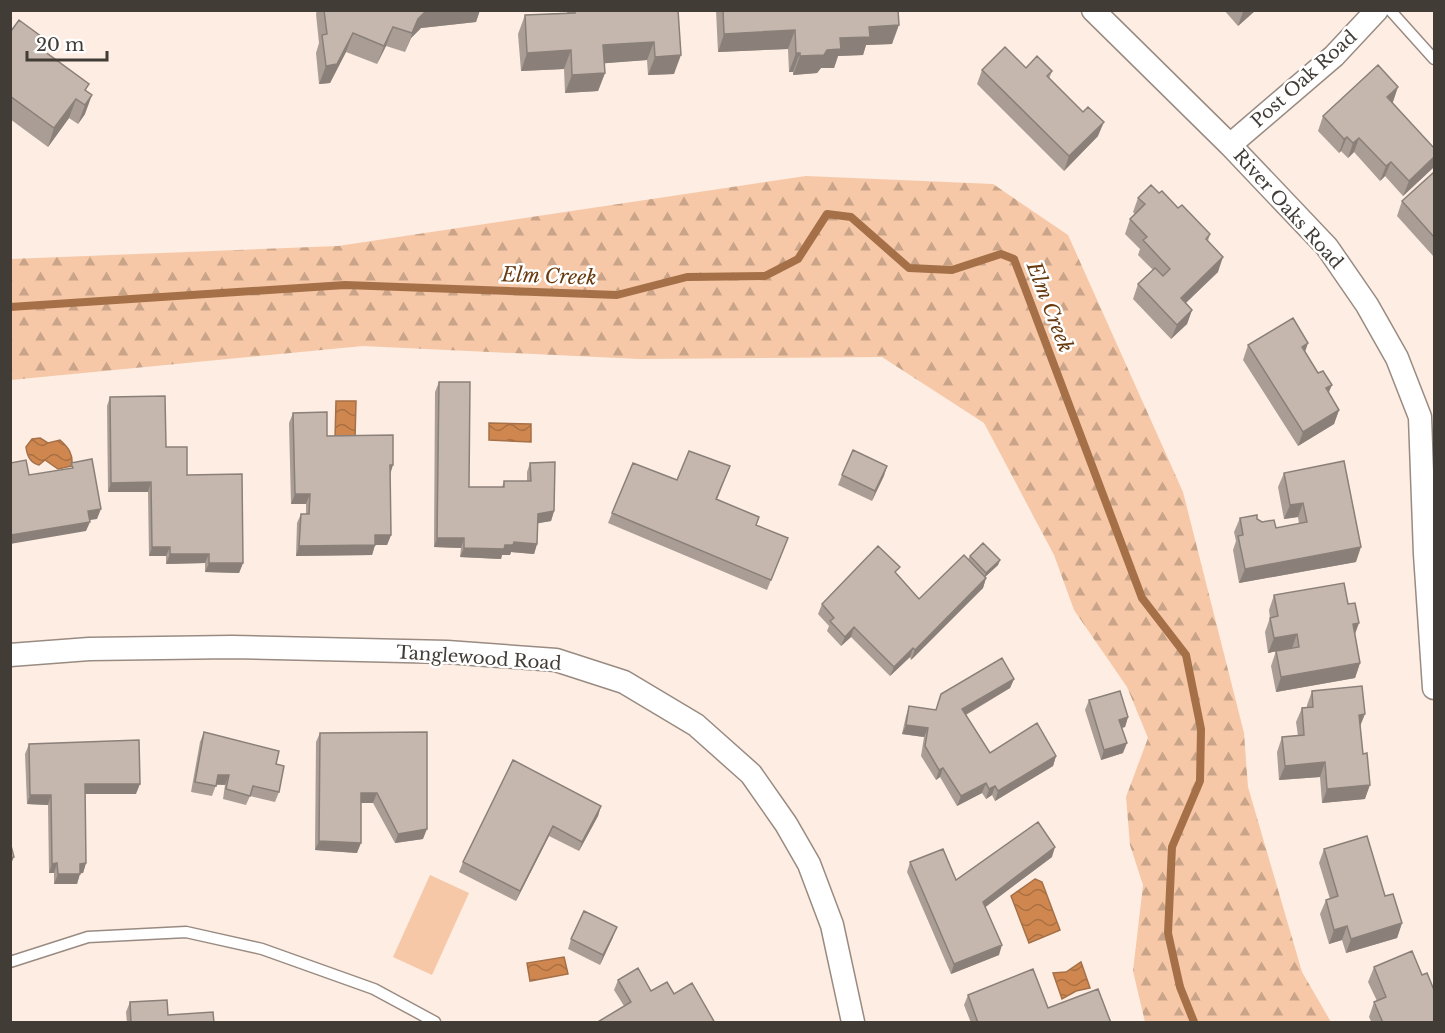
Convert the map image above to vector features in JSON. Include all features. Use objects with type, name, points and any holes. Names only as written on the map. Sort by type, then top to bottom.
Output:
[{"type":"street","name":"River Oaks Road","points":[[1093,10],[1230,145],[1327,247],[1367,305],[1397,358],[1420,417],[1430,554],[1434,688]]},
{"type":"street","name":"Post Oak Road","points":[[1230,145],[1334,56],[1377,10]]},
{"type":"street","name":"Tanglewood Road","points":[[10,655],[89,649],[232,647],[447,652],[556,660],[624,682],[696,725],[752,774],[786,824],[809,864],[832,925],[853,1023]]},
{"type":"lane","points":[[1390,10],[1434,59]]},
{"type":"lane","points":[[10,962],[88,937],[186,932],[262,949],[374,989],[435,1023]]},
{"type":"green space","points":[[806,176],[993,184],[1068,235],[1183,492],[1244,733],[1248,787],[1302,972],[1331,1022],[1145,1022],[1133,971],[1143,885],[1130,845],[1126,797],[1148,738],[1127,687],[1074,610],[1054,555],[984,423],[882,357],[639,359],[363,346],[11,380],[11,259],[338,246]]},
{"type":"green space","points":[[430,875],[469,893],[432,975],[393,957]]},
{"type":"water","points":[[336,401],[356,401],[355,439],[335,439]]},
{"type":"water","points":[[489,423],[531,424],[531,442],[489,440]]},
{"type":"water","points":[[40,438],[48,443],[60,440],[70,451],[72,466],[58,469],[45,460],[39,465],[31,461],[26,447],[32,439]]},
{"type":"water","points":[[1035,879],[1042,882],[1060,930],[1029,943],[1011,896]]},
{"type":"water","points":[[564,957],[568,974],[530,981],[527,963]]},
{"type":"water","points":[[1081,962],[1090,988],[1076,991],[1062,999],[1053,973],[1066,972]]},
{"type":"building","points":[[324,10],[427,10],[418,19],[412,33],[393,27],[384,46],[353,33],[337,64],[326,66],[322,35],[327,34]]},
{"type":"building","points":[[575,10],[678,10],[681,55],[655,57],[654,42],[603,45],[605,73],[572,75],[571,50],[527,53],[525,15],[575,13]]},
{"type":"building","points":[[723,10],[898,10],[899,25],[869,27],[870,37],[840,38],[841,49],[827,50],[824,55],[800,56],[800,53],[796,53],[795,30],[724,34]]},
{"type":"building","points":[[19,20],[46,40],[40,48],[89,84],[85,90],[92,95],[85,105],[76,99],[54,128],[10,96],[10,30]]},
{"type":"building","points":[[1005,47],[1026,68],[1037,56],[1052,71],[1047,76],[1083,112],[1088,107],[1104,122],[1069,156],[982,70]]},
{"type":"building","points":[[1378,65],[1398,87],[1387,97],[1434,148],[1434,157],[1409,181],[1391,162],[1386,166],[1359,138],[1353,143],[1347,137],[1344,139],[1323,116]]},
{"type":"building","points":[[1433,173],[1434,175],[1434,237],[1402,201]]},
{"type":"building","points":[[1151,185],[1159,193],[1162,191],[1178,208],[1182,205],[1210,234],[1206,239],[1223,257],[1181,298],[1192,310],[1177,325],[1138,284],[1155,268],[1163,276],[1170,269],[1143,240],[1147,237],[1130,219],[1145,204],[1138,198]]},
{"type":"building","points":[[1293,318],[1308,343],[1302,347],[1318,373],[1323,371],[1332,385],[1326,388],[1339,410],[1303,432],[1248,345]]},
{"type":"building","points":[[439,382],[470,382],[469,487],[504,487],[504,481],[531,481],[530,463],[555,462],[554,511],[538,514],[537,544],[514,542],[513,545],[505,545],[504,549],[464,548],[464,538],[437,538]]},
{"type":"building","points":[[165,396],[166,447],[187,447],[187,475],[242,474],[243,563],[209,563],[209,554],[170,554],[170,547],[152,547],[151,482],[111,483],[110,397]]},
{"type":"building","points":[[327,412],[327,436],[393,435],[393,465],[390,465],[391,535],[375,535],[375,545],[299,546],[301,514],[309,514],[310,494],[295,494],[293,413]]},
{"type":"building","points":[[853,450],[887,466],[875,491],[842,475]]},
{"type":"building","points":[[689,451],[730,466],[716,499],[759,517],[756,525],[788,538],[771,580],[612,513],[633,463],[677,480]]},
{"type":"building","points":[[92,459],[101,509],[88,511],[90,522],[11,535],[10,463],[26,460],[29,475],[73,468],[71,463]]},
{"type":"building","points":[[1344,461],[1361,547],[1245,569],[1238,536],[1243,535],[1240,518],[1257,515],[1257,519],[1262,522],[1274,520],[1276,528],[1307,522],[1303,503],[1290,505],[1284,473]]},
{"type":"building","points":[[983,543],[1000,560],[986,573],[970,556]]},
{"type":"building","points":[[878,546],[900,567],[895,572],[919,599],[964,555],[986,578],[915,650],[913,648],[894,667],[854,627],[845,637],[830,621],[834,618],[822,604]]},
{"type":"building","points":[[1344,583],[1348,604],[1355,603],[1359,623],[1353,624],[1360,663],[1281,677],[1276,651],[1299,647],[1297,634],[1274,638],[1270,618],[1278,616],[1274,595]]},
{"type":"building","points":[[1002,658],[1014,679],[962,709],[990,753],[1037,723],[1056,756],[998,791],[995,786],[989,789],[986,783],[961,796],[943,768],[939,770],[925,746],[928,728],[906,725],[909,706],[936,710],[941,694]]},
{"type":"building","points":[[1362,686],[1365,714],[1359,715],[1363,754],[1367,753],[1370,785],[1327,789],[1325,762],[1285,766],[1282,737],[1304,735],[1302,708],[1313,707],[1312,691]]},
{"type":"building","points":[[1120,691],[1128,717],[1119,720],[1127,743],[1104,750],[1089,700]]},
{"type":"building","points":[[204,732],[279,751],[276,764],[284,766],[279,792],[253,786],[250,796],[226,789],[229,775],[218,775],[216,786],[195,782]]},
{"type":"building","points":[[427,732],[427,829],[398,834],[377,793],[361,793],[361,843],[319,841],[320,733]]},
{"type":"building","points":[[139,740],[140,784],[85,784],[86,863],[80,864],[80,874],[58,874],[57,863],[52,864],[51,795],[30,795],[29,744]]},
{"type":"building","points":[[513,760],[601,806],[582,842],[553,826],[520,891],[463,862]]},
{"type":"building","points":[[1038,822],[1055,847],[983,902],[1002,945],[954,964],[910,862],[943,849],[956,880]]},
{"type":"building","points":[[1367,836],[1385,896],[1393,894],[1402,923],[1351,939],[1347,926],[1334,930],[1326,900],[1338,896],[1324,849]]},
{"type":"building","points":[[10,842],[14,857],[10,858]]},
{"type":"building","points":[[584,911],[617,927],[603,955],[571,939]]},
{"type":"building","points":[[1412,951],[1422,975],[1427,973],[1434,990],[1434,1023],[1383,1023],[1374,1002],[1386,997],[1374,967]]},
{"type":"building","points":[[638,968],[651,991],[667,982],[674,994],[692,983],[715,1023],[596,1023],[631,1002],[618,980]]},
{"type":"building","points":[[1033,969],[1048,1008],[1098,989],[1111,1023],[978,1023],[968,995]]},
{"type":"building","points":[[167,1000],[168,1015],[213,1012],[214,1023],[131,1023],[130,1002]]},
{"type":"waterway","name":"Elm Creek","points":[[10,307],[345,285],[617,295],[687,277],[765,276],[798,259],[827,214],[851,217],[909,268],[952,270],[1001,254],[1014,259],[1142,598],[1186,655],[1201,729],[1200,781],[1172,847],[1168,933],[1180,987],[1194,1022]]}]
